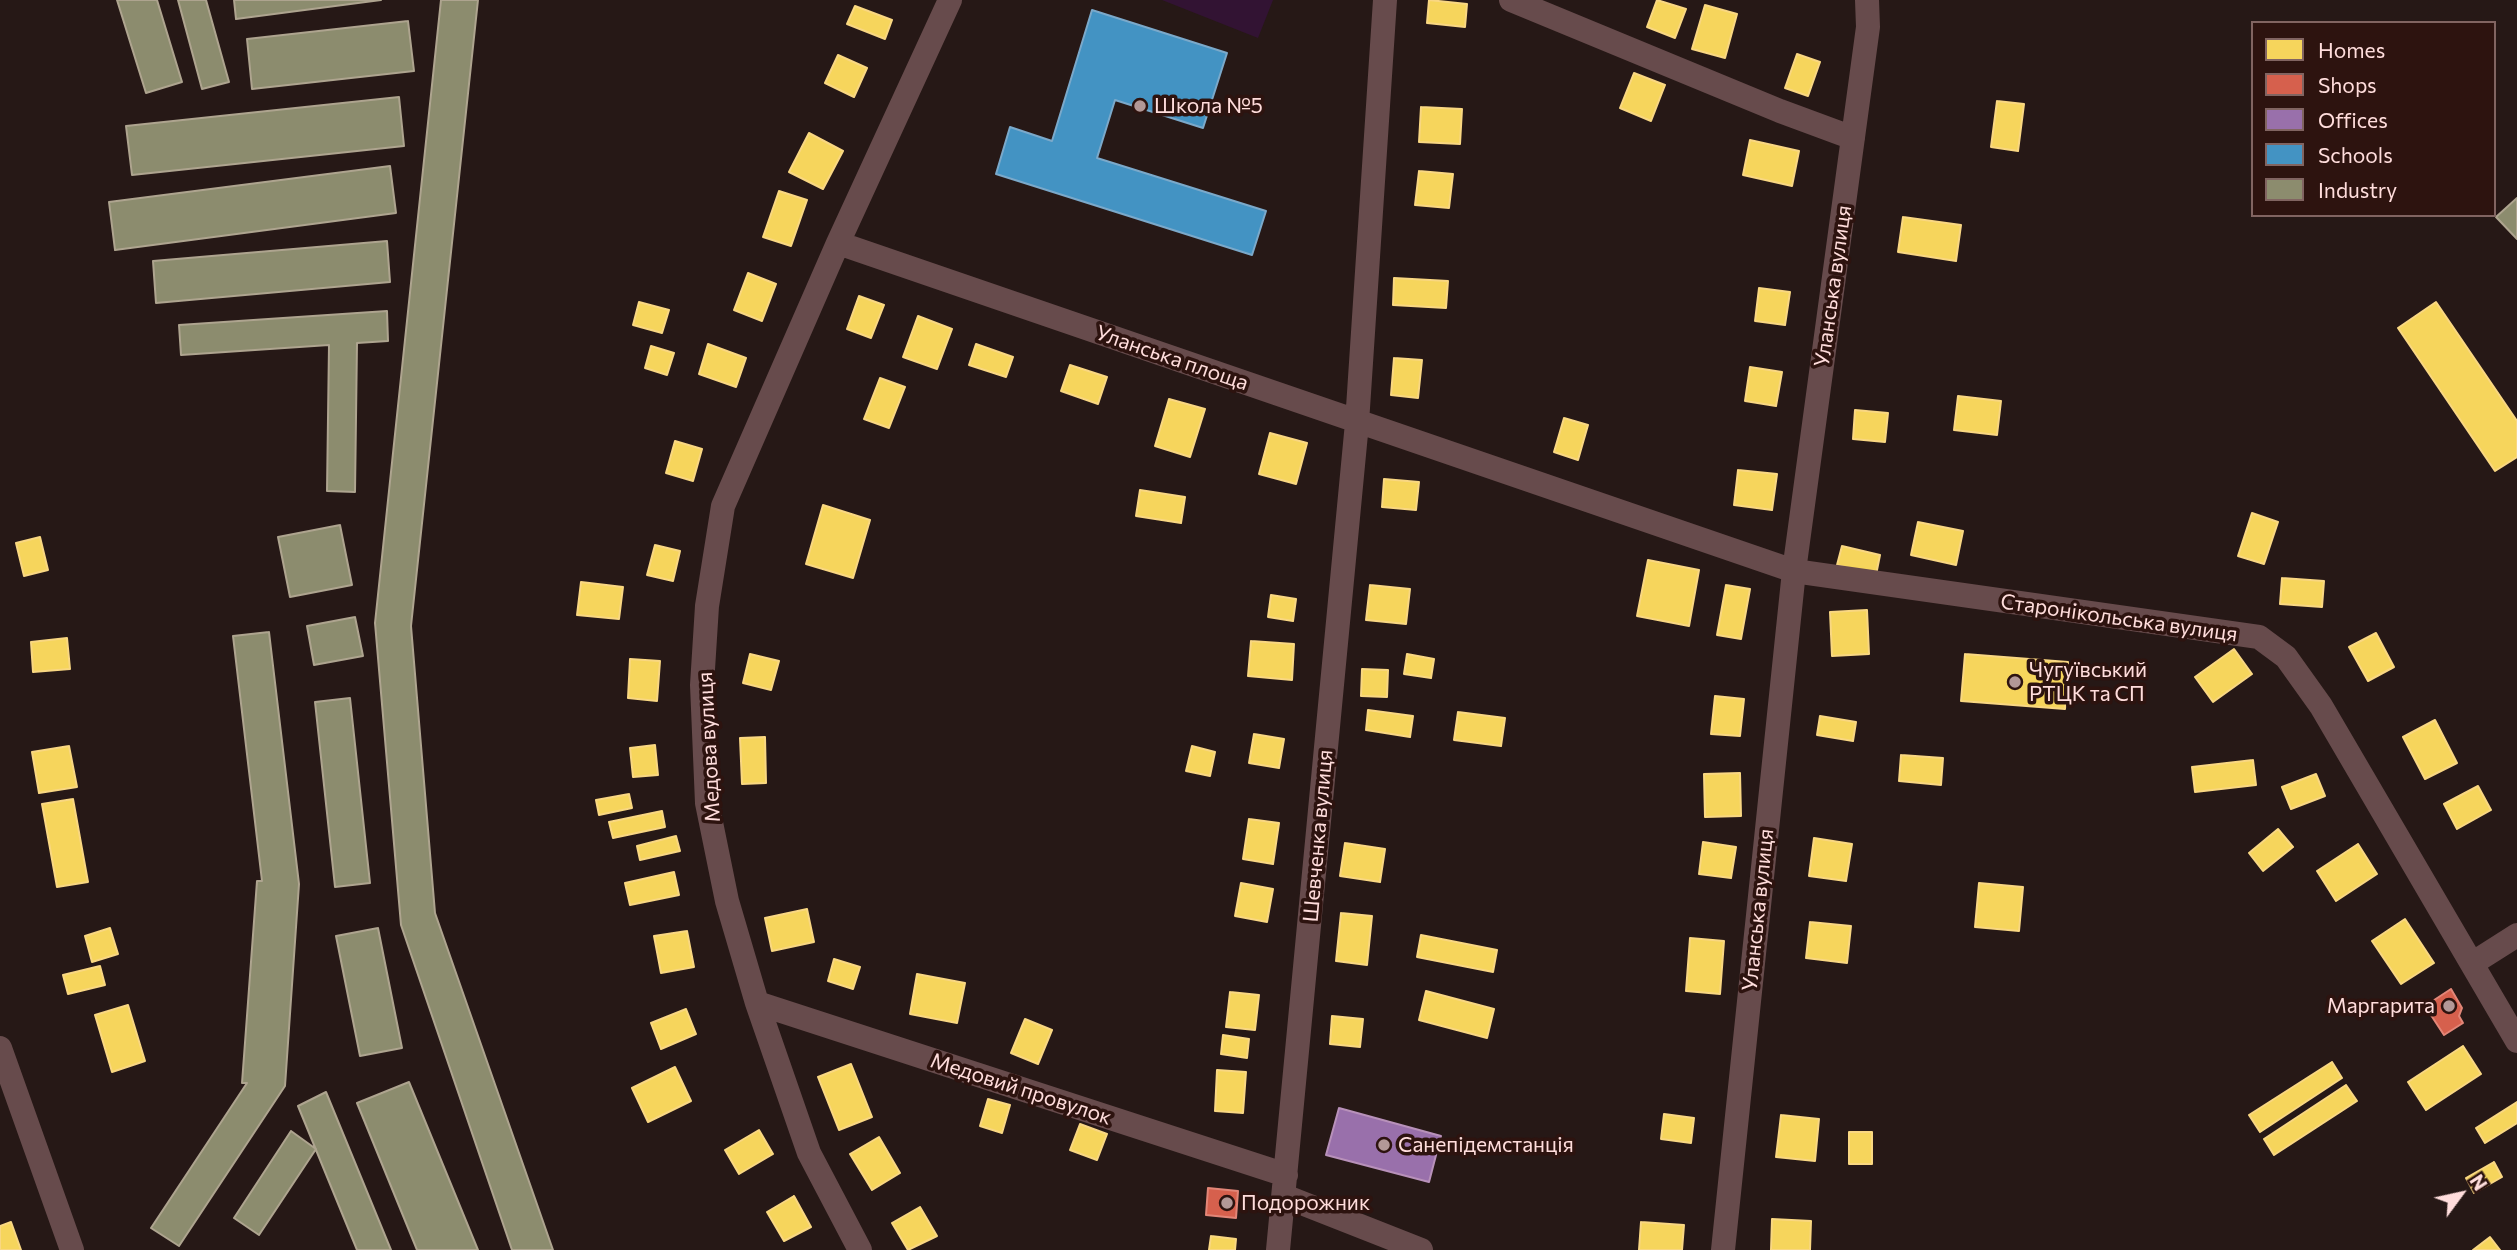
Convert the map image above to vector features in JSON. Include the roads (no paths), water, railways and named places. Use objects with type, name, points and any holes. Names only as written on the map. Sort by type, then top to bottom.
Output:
[{"type":"street","points":[[838,243],[950,0]]},
{"type":"street","points":[[1385,0],[1357,423],[1794,571]]},
{"type":"street","points":[[1511,0],[1780,111],[1853,138]]},
{"type":"street","name":"Уланська вулиця","points":[[1723,1250],[1794,571],[1868,27],[1867,0]]},
{"type":"street","name":"Уланська площа","points":[[838,243],[1357,423]]},
{"type":"street","name":"Медова вулиця","points":[[838,243],[723,506],[707,606],[702,685],[707,803],[727,901],[757,1003],[809,1153],[860,1250]]},
{"type":"street","name":"Шевченка вулиця","points":[[1278,1250],[1357,423]]},
{"type":"street","name":"Старонікольська вулиця","points":[[1794,571],[2259,637],[2286,657],[2321,706],[2517,1041]]},
{"type":"street","points":[[2473,963],[2517,935]]},
{"type":"street","name":"Медовий провулок","points":[[757,1003],[1285,1186],[1422,1250]]},
{"type":"street","points":[[0,1048],[72,1250]]},
{"type":"place","name":"Школа №5","points":[[1140,106]]},
{"type":"place","name":"Чугуївський РТЦК та СП","points":[[2015,682]]},
{"type":"place","name":"Маргарита","points":[[2449,1006]]},
{"type":"place","name":"Санепідемстанція","points":[[1384,1145]]},
{"type":"place","name":"Подорожник","points":[[1227,1203]]}]
